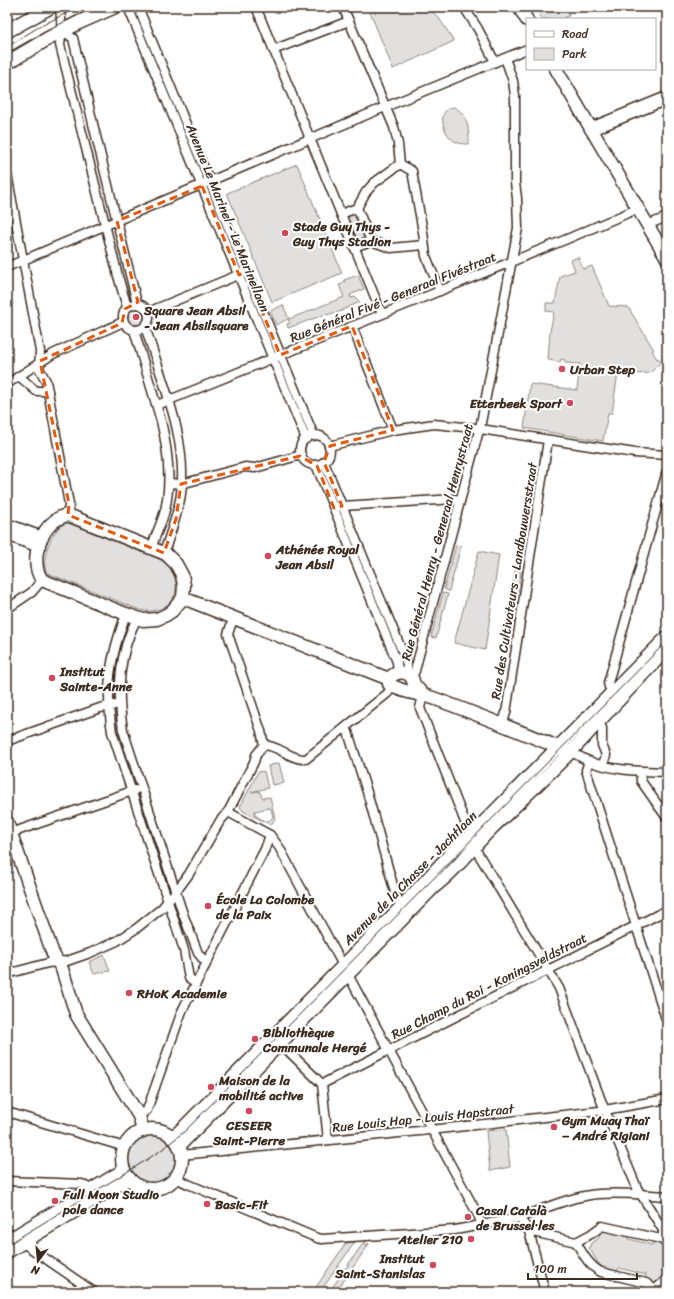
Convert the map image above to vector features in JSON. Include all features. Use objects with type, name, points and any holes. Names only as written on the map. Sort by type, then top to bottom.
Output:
[{"type":"main road","points":[[7,31],[50,7]]},
{"type":"main road","points":[[7,63],[62,31],[114,7]]},
{"type":"street","points":[[60,7],[62,31],[60,45],[105,226],[127,307]]},
{"type":"street","name":"Avenue Le Marinel - Le Marinellaan","points":[[128,7],[206,184]]},
{"type":"street","name":"Avenue Le Marinel - Le Marinellaan","points":[[138,7],[206,184],[310,437]]},
{"type":"street","points":[[256,7],[382,314]]},
{"type":"street","points":[[343,7],[394,127],[397,138],[400,164]]},
{"type":"street","points":[[464,7],[478,29],[495,62]]},
{"type":"street","points":[[520,7],[526,18]]},
{"type":"street","points":[[273,50],[349,21]]},
{"type":"street","points":[[62,31],[73,38],[137,303]]},
{"type":"street","points":[[7,267],[385,107],[526,49]]},
{"type":"street","name":"Rue Général Henry - Generaal Henrystraat","points":[[403,681],[415,671],[480,429],[518,228],[515,183],[515,96],[513,81],[505,58]]},
{"type":"street","points":[[557,70],[667,258]]},
{"type":"street","points":[[591,130],[667,98]]},
{"type":"street","points":[[77,110],[89,107]]},
{"type":"street","points":[[341,214],[357,208],[366,192],[374,183],[400,164]]},
{"type":"street","points":[[400,164],[412,171],[424,232],[426,256],[440,291]]},
{"type":"street","points":[[7,174],[9,202],[23,261],[40,352],[39,368],[46,381],[48,391],[69,504],[68,515]]},
{"type":"street","points":[[357,208],[371,241]]},
{"type":"street","name":"Rue Général Fivé - Generaal Fivéstraat","points":[[157,405],[440,291],[637,209]]},
{"type":"street","points":[[647,225],[667,217]]},
{"type":"street","points":[[354,248],[371,241],[391,248],[424,245]]},
{"type":"street","points":[[148,312],[242,274]]},
{"type":"street","points":[[137,303],[143,305],[148,312],[148,321],[145,326],[134,330],[123,322],[122,315],[130,304],[137,303]]},
{"type":"street","points":[[7,384],[40,361],[75,343],[123,322]]},
{"type":"street","points":[[145,326],[169,401],[179,445],[181,484],[176,519],[164,553]]},
{"type":"street","points":[[352,326],[393,430]]},
{"type":"street","points":[[134,330],[165,435],[168,463],[169,483],[165,509],[152,548]]},
{"type":"street","points":[[19,376],[36,391],[48,391]]},
{"type":"street","points":[[329,446],[393,430],[434,424],[480,429],[636,453],[667,455]]},
{"type":"street","points":[[310,437],[322,437],[329,446],[329,453],[320,463],[305,462],[301,456],[301,444],[310,437]]},
{"type":"street","name":"Rue des Cultivateurs - Landbouwersstraat","points":[[502,725],[506,712],[548,440]]},
{"type":"street","points":[[169,483],[181,484],[245,467],[255,468],[301,456]]},
{"type":"street","points":[[264,745],[272,746],[300,760],[306,759],[403,681],[407,665],[320,463]]},
{"type":"street","points":[[617,694],[609,687],[608,683],[667,471]]},
{"type":"street","points":[[338,507],[455,499],[460,501]]},
{"type":"street","points":[[68,515],[164,553],[171,558],[180,569],[184,585],[183,598],[172,611],[166,615],[150,620],[132,616],[42,580],[38,575],[36,566],[40,542],[48,527],[54,520],[68,515]]},
{"type":"street","points":[[7,524],[40,542]]},
{"type":"street","points":[[7,534],[40,542]]},
{"type":"street","points":[[7,610],[32,592],[42,580]]},
{"type":"street","points":[[183,598],[234,619],[403,681],[423,694],[558,747],[589,761],[603,765],[640,771],[667,772]]},
{"type":"street","points":[[132,616],[122,658],[119,687],[119,704],[123,730],[141,788],[194,943],[202,958],[207,961]]},
{"type":"street","points":[[132,616],[116,642],[111,665],[108,698],[112,732],[184,950],[190,978],[196,983]]},
{"type":"street","points":[[234,619],[228,634],[261,731],[264,745]]},
{"type":"street","name":"Avenue de la Chasse - Jachtlaan","points":[[472,841],[570,752],[598,722],[617,694],[667,637]]},
{"type":"street","name":"Avenue de la Chasse - Jachtlaan","points":[[177,1146],[183,1128],[277,1040],[406,909],[443,881],[453,870],[472,841],[558,747],[667,649]]},
{"type":"street","points":[[423,694],[420,708],[472,841],[559,988],[605,1110],[637,1188],[662,1230],[664,1242],[602,1226],[576,1242],[529,1231]]},
{"type":"street","points":[[7,741],[109,706],[119,704]]},
{"type":"street","points":[[598,722],[602,728],[602,745],[606,755],[603,765]]},
{"type":"street","points":[[345,728],[348,732],[367,792],[396,896],[406,909]]},
{"type":"street","points":[[7,974],[48,963],[66,961],[90,953],[116,941],[137,928],[162,908],[189,874],[220,820],[228,812],[254,762],[256,755],[264,745]]},
{"type":"street","points":[[589,761],[586,770],[667,1022]]},
{"type":"street","points":[[640,771],[641,781],[667,818]]},
{"type":"street","points":[[141,788],[9,827],[53,954],[62,969],[76,1014],[139,1116],[143,1131]]},
{"type":"street","points":[[228,812],[270,835],[279,847],[479,1217],[481,1225]]},
{"type":"street","points":[[139,1116],[147,1110],[182,1011],[270,835]]},
{"type":"street","name":"Rue Champ du Roi - Koningsveldstraat","points":[[322,1084],[667,910]]},
{"type":"street","points":[[277,1040],[322,1084],[328,1140]]},
{"type":"street","name":"Rue Louis Hap - Louis Hapstraat","points":[[177,1146],[328,1140],[432,1130],[605,1110],[667,1099]]},
{"type":"street","points":[[7,1112],[125,1147]]},
{"type":"street","points":[[157,1130],[166,1133],[177,1146],[181,1167],[176,1178],[164,1187],[150,1189],[137,1185],[126,1174],[122,1159],[125,1147],[132,1137],[143,1131],[157,1130]]},
{"type":"street","points":[[7,1252],[13,1238],[92,1195],[126,1174]]},
{"type":"street","points":[[176,1178],[322,1239],[455,1230],[520,1219],[524,1216],[558,1204],[599,1194],[667,1196]]},
{"type":"street","points":[[7,1181],[82,1184],[87,1187],[92,1195]]},
{"type":"street","points":[[520,1219],[529,1231],[545,1292]]},
{"type":"street","points":[[13,1238],[94,1292]]},
{"type":"street","points":[[576,1242],[591,1266],[601,1272],[648,1284],[654,1291],[667,1279]]},
{"type":"highlighted area","points":[[202,186],[239,275],[246,272],[280,355],[352,326],[393,430],[330,446],[324,462],[342,506],[334,508],[317,466],[300,456],[181,484],[176,519],[164,553],[68,515],[69,504],[40,361],[122,323],[125,309],[138,302],[117,221]]},
{"type":"green space","points":[[368,7],[427,7],[439,18],[454,41],[393,69]]},
{"type":"green space","points":[[535,7],[566,7],[569,16],[564,18],[541,18]]},
{"type":"green space","points":[[454,107],[459,110],[467,122],[469,144],[461,144],[451,139],[445,129],[443,123],[444,112]]},
{"type":"green space","name":"Stade Guy Thys - Guy Thys Stadion","points":[[297,164],[342,273],[272,302],[227,193]]},
{"type":"green space","points":[[355,210],[367,239],[356,243],[345,215]]},
{"type":"green space","points":[[578,257],[583,269],[592,266],[609,306],[628,307],[654,350],[652,351],[661,362],[650,373],[618,373],[612,413],[608,413],[603,441],[524,428],[530,384],[577,390],[580,364],[565,363],[565,360],[561,359],[560,362],[548,360],[550,331],[554,312],[546,311],[546,303],[555,303],[560,276],[575,271],[571,260]]},
{"type":"green space","points":[[358,275],[364,289],[350,295],[351,298],[355,297],[360,302],[342,311],[326,314],[288,328],[287,324],[290,323],[288,319],[276,325],[270,311],[283,305],[289,319],[344,297],[339,285],[345,283],[344,280]]},
{"type":"green space","name":"Square Jean Absil - Jean Absilsquare","points":[[133,309],[139,309],[144,314],[142,323],[139,325],[133,325],[128,320],[128,314]]},
{"type":"green space","points":[[68,523],[159,559],[167,565],[175,578],[176,588],[174,597],[168,604],[157,610],[140,610],[47,573],[45,560],[49,544],[57,530],[62,525]]},
{"type":"green space","points":[[456,545],[461,546],[449,591],[444,589]]},
{"type":"green space","points":[[479,551],[499,555],[485,650],[454,643]]},
{"type":"green space","points":[[517,558],[523,559],[516,604],[510,603]]},
{"type":"green space","points":[[443,593],[448,594],[436,638],[431,637]]},
{"type":"green space","points":[[509,607],[515,608],[508,653],[503,652]]},
{"type":"green space","points":[[279,763],[284,783],[272,785],[268,766]]},
{"type":"green space","points":[[264,771],[268,788],[251,792],[259,791],[263,798],[270,797],[275,818],[271,825],[243,811],[240,807],[258,772]],"holes":[[[269,808],[271,809],[273,817],[269,821],[264,821],[255,815],[255,811]]]},
{"type":"green space","points":[[104,955],[110,971],[94,974],[89,962]]},
{"type":"green space","points":[[506,1129],[510,1167],[490,1171],[486,1131]]},
{"type":"green space","points":[[147,1133],[157,1133],[171,1140],[178,1154],[178,1164],[171,1178],[157,1185],[147,1185],[137,1181],[130,1174],[126,1164],[126,1154],[130,1144],[137,1137]]},
{"type":"green space","points":[[600,1230],[630,1236],[629,1239],[652,1245],[654,1241],[663,1243],[667,1249],[666,1275],[655,1285],[646,1280],[646,1275],[619,1268],[616,1272],[602,1269],[589,1248],[591,1243],[598,1239]]},
{"type":"green space","points":[[355,1242],[320,1292],[316,1292],[314,1290],[346,1243]]},
{"type":"green space","points":[[364,1242],[366,1242],[364,1245],[366,1246],[368,1243],[369,1244],[336,1292],[329,1292]]},
{"type":"tram line","points":[[7,47],[37,28],[78,7]]},
{"type":"tram line","points":[[7,53],[94,7]]},
{"type":"tram line","points":[[7,1245],[145,1161],[185,1131],[667,641]]},
{"type":"place","name":"Stade Guy Thys - Guy Thys Stadion","points":[[285,233]]},
{"type":"place","name":"Square Jean Absil - Jean Absilsquare","points":[[136,317]]},
{"type":"place","name":"Urban Step","points":[[562,369]]},
{"type":"place","name":"Etterbeek Sport","points":[[570,403]]},
{"type":"place","name":"Athénée Royal Jean Absil","points":[[268,556]]},
{"type":"place","name":"Institut Sainte-Anne","points":[[52,678]]},
{"type":"place","name":"École La Colombe de la Paix","points":[[208,906]]},
{"type":"place","name":"RHoK Academie","points":[[129,993]]},
{"type":"place","name":"Bibliothèque Communale Hergé","points":[[255,1039]]},
{"type":"place","name":"Maison de la mobilité active","points":[[211,1087]]},
{"type":"place","name":"CESEER Saint-Pierre","points":[[249,1111]]},
{"type":"place","name":"Gym Muay Thaï – André Rigiani","points":[[554,1127]]},
{"type":"place","name":"Full Moon Studio pole dance","points":[[55,1201]]},
{"type":"place","name":"Basic-Fit","points":[[207,1204]]},
{"type":"place","name":"Casal Català de Brussel·les","points":[[468,1217]]},
{"type":"place","name":"Atelier 210","points":[[471,1239]]},
{"type":"place","name":"Institut Saint-Stanislas","points":[[433,1265]]}]
